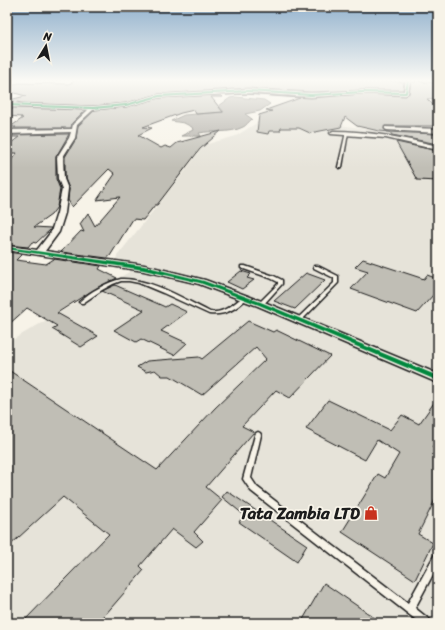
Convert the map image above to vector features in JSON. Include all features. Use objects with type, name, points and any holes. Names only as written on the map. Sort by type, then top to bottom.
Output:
[{"type":"street","points":[[39,253],[55,232],[61,213],[65,189],[61,179],[60,157],[70,141],[78,121],[91,109]]},
{"type":"street","points":[[387,128],[438,131]]},
{"type":"street","points":[[7,132],[74,130]]},
{"type":"street","points":[[333,133],[397,138],[438,148]]},
{"type":"street","points":[[7,248],[173,274],[202,282],[261,304],[298,321],[437,377]]},
{"type":"lane","points":[[340,167],[347,133]]},
{"type":"lane","points":[[244,267],[280,281],[280,284],[261,304]]},
{"type":"lane","points":[[298,321],[336,283],[336,276],[316,267]]},
{"type":"lane","points":[[81,302],[115,282],[127,279],[140,282],[209,313],[215,314],[223,314],[245,298]]},
{"type":"lane","points":[[258,435],[247,479],[254,489],[427,623]]},
{"type":"lane","points":[[409,609],[438,557]]},
{"type":"shaded area","points":[[222,109],[262,109],[245,114],[252,119],[243,127],[227,131],[199,133],[201,136],[181,136],[193,130],[192,127],[184,123],[171,121],[184,115],[224,112]]},
{"type":"shaded area","points":[[266,117],[293,118],[387,132],[438,143],[438,623],[7,623],[7,343],[136,268],[116,261],[117,256],[204,145],[236,136]]},
{"type":"building","points":[[12,109],[85,110],[72,123],[71,128],[10,127],[23,118],[7,116],[7,112]]},
{"type":"building","points":[[221,109],[223,112],[196,114],[194,110],[181,113],[143,127],[152,128],[138,135],[161,148],[165,146],[171,148],[177,143],[221,131],[200,149],[157,205],[155,205],[143,220],[133,219],[110,256],[107,258],[61,252],[81,231],[84,232],[80,224],[88,213],[95,226],[120,197],[97,200],[115,174],[109,169],[72,207],[68,200],[69,189],[65,179],[65,157],[76,139],[78,126],[95,110]]},
{"type":"building","points":[[437,109],[438,126],[385,126],[384,129],[387,132],[357,126],[345,117],[341,127],[310,133],[299,128],[281,128],[280,131],[269,131],[268,134],[257,132],[259,115],[272,111],[266,110]]},
{"type":"building","points":[[390,132],[437,134],[438,144],[392,135]]},
{"type":"building","points":[[69,134],[56,157],[56,179],[60,189],[57,207],[51,215],[34,227],[51,228],[50,230],[36,243],[32,242],[28,247],[7,245],[7,165],[17,153],[7,153],[7,146],[19,137],[11,137],[13,135]]},
{"type":"building","points":[[396,142],[438,151],[438,181],[417,180]]},
{"type":"building","points":[[7,252],[22,254],[16,260],[46,264],[54,259],[101,266],[99,269],[117,278],[93,290],[57,313],[98,336],[81,347],[52,329],[57,326],[27,308],[7,326]]},
{"type":"building","points":[[363,259],[424,279],[427,275],[438,279],[438,295],[434,294],[417,313],[351,289],[368,271],[355,267]]},
{"type":"building","points":[[241,271],[251,274],[247,278],[254,280],[242,289],[227,282]]},
{"type":"building","points":[[306,273],[325,280],[295,309],[274,301]]},
{"type":"building","points":[[115,285],[165,307],[170,304],[187,312],[161,331],[187,343],[174,355],[141,339],[136,342],[114,330],[144,310],[102,291]]},
{"type":"building","points":[[248,321],[273,332],[276,330],[330,356],[290,398],[276,390],[242,426],[254,432],[206,487],[222,500],[194,532],[203,541],[196,547],[172,529],[140,566],[144,570],[98,623],[22,623],[109,534],[63,497],[7,548],[7,369],[157,470],[215,408],[266,359],[256,347],[202,395],[170,376],[162,376],[155,370],[146,372],[137,367],[147,361],[199,357],[202,359]]},
{"type":"building","points":[[438,397],[438,439],[432,447],[438,450],[438,494],[418,534],[433,543],[415,580],[342,532],[378,474],[385,478],[399,454],[377,440],[365,460],[306,429],[328,400],[390,430],[402,415],[419,424]]},
{"type":"building","points":[[227,491],[307,545],[297,562],[239,522],[244,515],[222,497]]},
{"type":"building","points":[[324,583],[382,623],[301,623]]},
{"type":"cycle path","points":[[7,248],[144,268],[202,282],[261,304],[438,379]]},
{"type":"place","name":"Tata Zambia LTD","points":[[371,513]]}]
